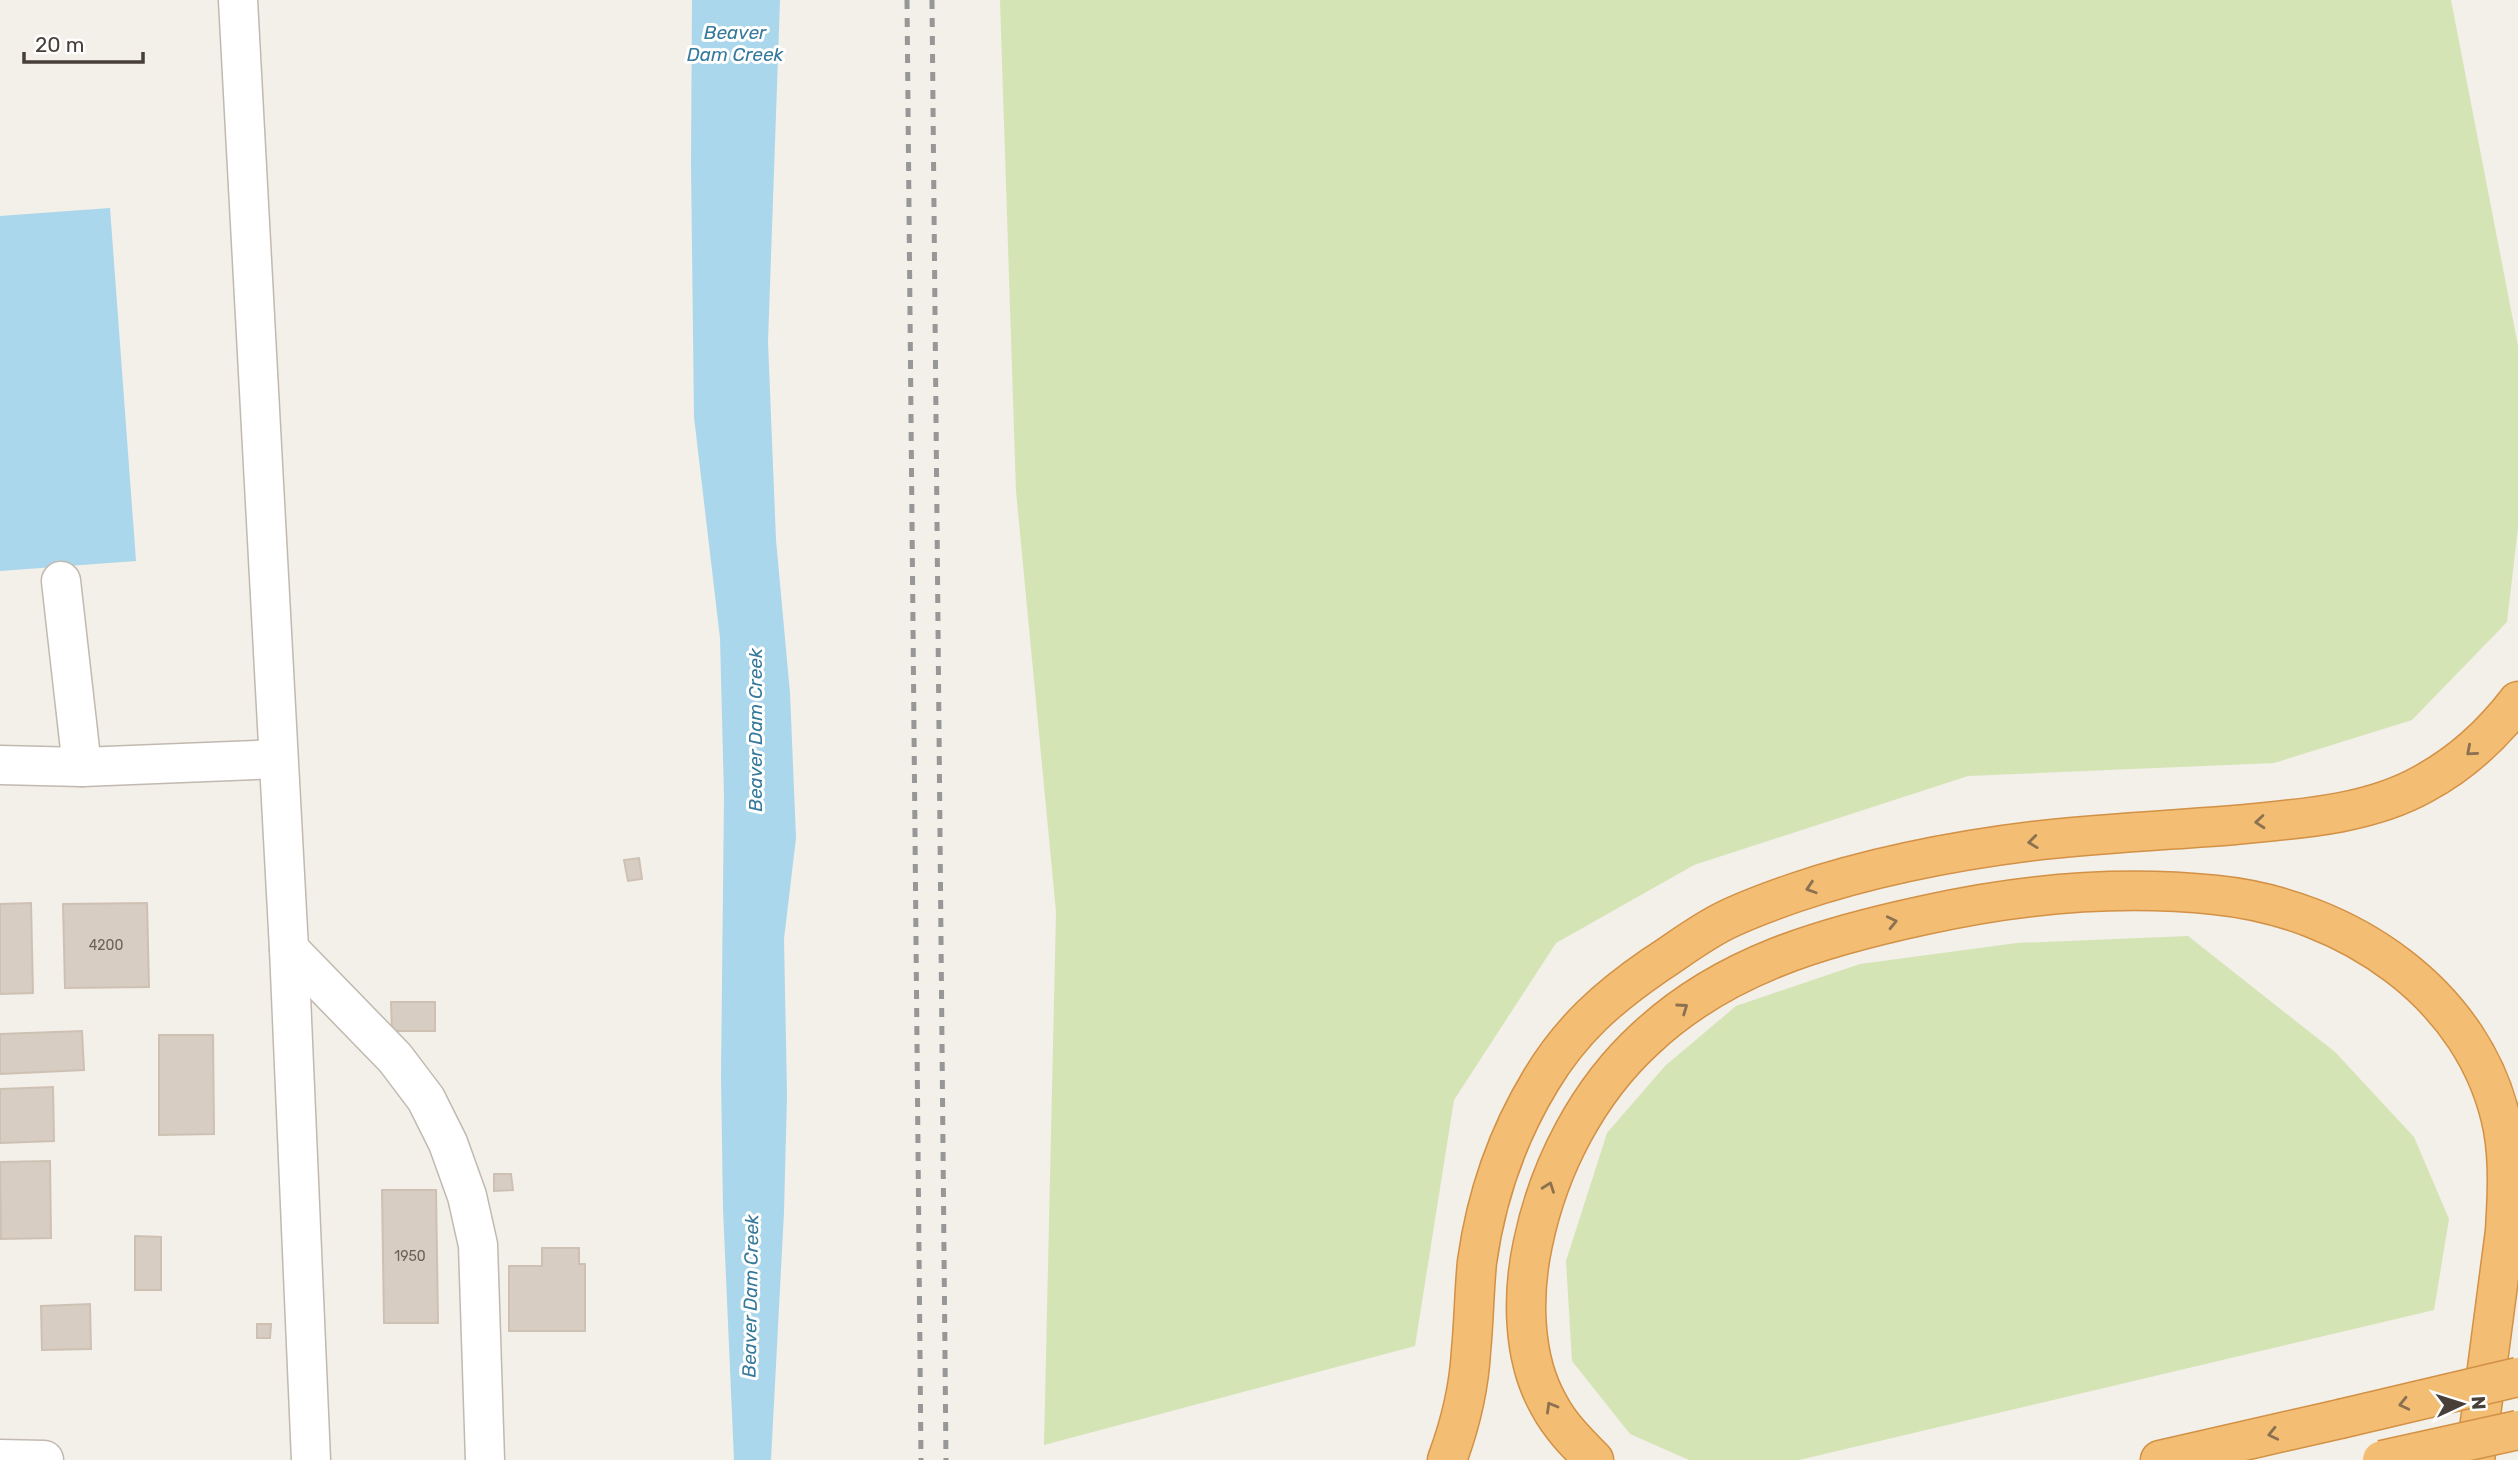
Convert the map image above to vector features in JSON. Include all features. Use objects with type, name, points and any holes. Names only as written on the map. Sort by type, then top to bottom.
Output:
[{"type":"highway","points":[[1447,1460],[1459,1429],[1467,1391],[1477,1262],[1490,1193],[1503,1155],[1541,1079],[1565,1044],[1589,1016],[1626,985],[1727,920],[1776,900],[1865,872],[1924,858],[2030,842],[2308,817],[2386,801],[2421,786],[2457,763],[2484,740],[2518,701]]},
{"type":"highway","points":[[1594,1460],[1563,1427],[1547,1402],[1535,1368],[1528,1334],[1528,1264],[1548,1189],[1571,1137],[1618,1067],[1646,1038],[1695,999],[1741,971],[1813,943],[1920,916],[2014,898],[2149,892],[2246,899],[2315,919],[2347,934],[2380,952],[2431,993],[2455,1024],[2483,1069],[2503,1128],[2507,1198],[2475,1460]]},
{"type":"highway","points":[[2489,1460],[2518,1332]]},
{"type":"highway","points":[[2160,1460],[2518,1377]]},
{"type":"highway","points":[[2382,1460],[2518,1430]]},
{"type":"street","points":[[238,0],[289,949],[311,1460]]},
{"type":"street","points":[[61,581],[82,767]]},
{"type":"street","points":[[0,765],[82,767],[278,759]]},
{"type":"street","points":[[289,949],[395,1058],[426,1099],[448,1143],[467,1196],[478,1245],[485,1460]]},
{"type":"street","points":[[0,1459],[44,1460]]},
{"type":"green space","points":[[1000,0],[2451,0],[2518,346],[2518,528],[2507,622],[2412,720],[2274,763],[1968,776],[1694,865],[1556,943],[1454,1100],[1415,1346],[1044,1445],[1056,912],[1016,491]]},
{"type":"green space","points":[[2188,936],[2335,1052],[2414,1137],[2449,1219],[2434,1310],[1799,1460],[1689,1460],[1630,1434],[1572,1361],[1566,1261],[1607,1133],[1665,1066],[1736,1006],[1860,964],[2017,943]]},
{"type":"water","name":"Beaver Dam Creek","points":[[692,0],[780,0],[768,342],[776,540],[790,693],[796,838],[784,939],[787,1095],[784,1212],[771,1460],[734,1460],[723,1209],[721,1075],[724,796],[720,638],[694,417]]},
{"type":"water","points":[[110,208],[136,561],[0,571],[0,216]]},
{"type":"building","points":[[639,858],[642,879],[628,881],[624,860]]},
{"type":"building","points":[[31,903],[33,993],[0,994],[0,904]]},
{"type":"building","points":[[147,903],[149,987],[65,988],[63,904]]},
{"type":"building","points":[[391,1002],[435,1002],[435,1031],[392,1031]]},
{"type":"building","points":[[82,1031],[84,1070],[0,1074],[0,1034]]},
{"type":"building","points":[[159,1035],[213,1035],[214,1134],[159,1135]]},
{"type":"building","points":[[53,1087],[54,1141],[0,1143],[0,1089]]},
{"type":"building","points":[[50,1161],[51,1238],[1,1239],[0,1162]]},
{"type":"building","points":[[494,1174],[511,1174],[513,1190],[494,1191]]},
{"type":"building","points":[[382,1190],[436,1190],[438,1323],[384,1323]]},
{"type":"building","points":[[135,1236],[161,1237],[161,1290],[135,1290]]},
{"type":"building","points":[[542,1248],[579,1248],[579,1264],[585,1264],[585,1331],[509,1331],[509,1266],[542,1266]]},
{"type":"building","points":[[90,1304],[91,1349],[42,1350],[41,1306]]},
{"type":"building","points":[[257,1324],[271,1324],[270,1338],[257,1338]]},
{"type":"railway","points":[[907,0],[921,1460]]},
{"type":"railway","points":[[932,0],[946,1460]]}]
